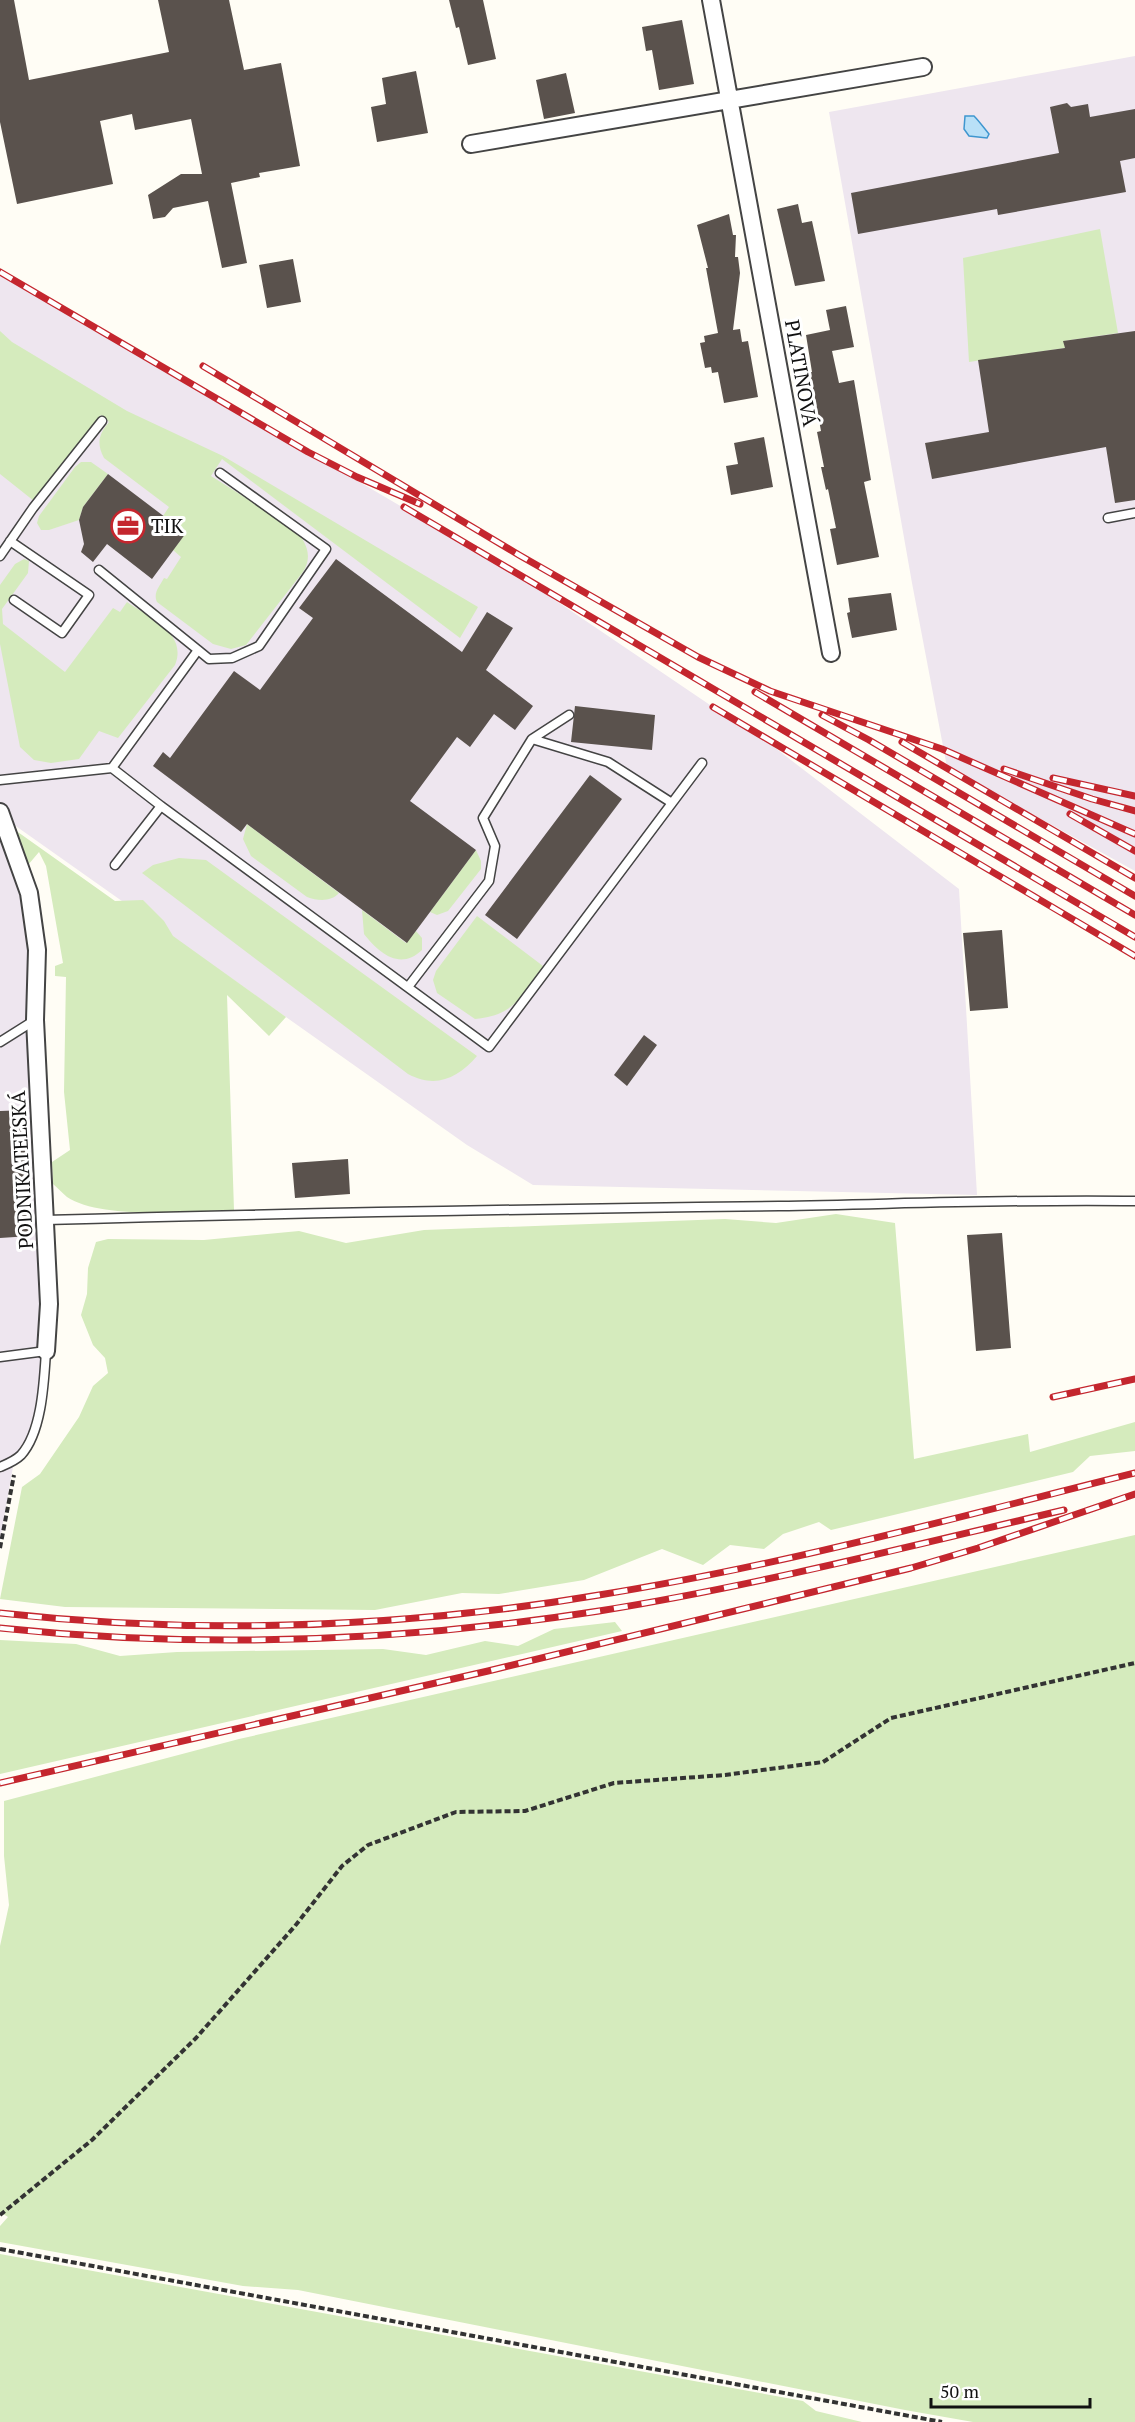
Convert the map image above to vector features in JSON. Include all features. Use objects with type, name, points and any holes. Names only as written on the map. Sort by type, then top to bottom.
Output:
[{"type":"street","name":"PLATINOVÁ","points":[[711,0],[831,653]]},
{"type":"street","points":[[471,144],[923,67]]},
{"type":"street","name":"PODNIKATEĽSKÁ","points":[[0,812],[29,893],[37,950],[35,1020],[49,1304],[46,1351]]},
{"type":"lane","points":[[0,556],[33,508],[102,422]]},
{"type":"lane","points":[[99,570],[209,659],[232,658],[259,646],[326,549],[220,473]]},
{"type":"lane","points":[[1108,518],[1135,513]]},
{"type":"lane","points":[[10,542],[89,595],[62,633],[14,600]]},
{"type":"lane","points":[[112,768],[198,650]]},
{"type":"lane","points":[[408,987],[489,881],[495,846],[483,818],[532,739],[569,715]]},
{"type":"lane","points":[[532,739],[608,762],[672,803]]},
{"type":"lane","points":[[0,780],[112,768],[489,1047],[702,764]]},
{"type":"lane","points":[[115,865],[161,806]]},
{"type":"lane","points":[[0,1042],[35,1020]]},
{"type":"lane","points":[[45,1220],[326,1212],[876,1205],[1042,1199],[1135,1201]]},
{"type":"lane","points":[[0,1357],[46,1351],[35,1432],[22,1455],[0,1467]]},
{"type":"path","points":[[0,1548],[13,1482],[14,1461]]},
{"type":"path","points":[[0,2215],[92,2140],[196,2038],[295,1926],[342,1866],[368,1845],[456,1812],[525,1811],[614,1783],[725,1775],[823,1762],[891,1718],[1135,1663]]},
{"type":"path","points":[[0,2249],[942,2422]]},
{"type":"shaded area","points":[[1135,56],[1135,871],[947,767],[912,583],[829,112]]},
{"type":"shaded area","points":[[0,271],[518,575],[713,707],[757,734],[959,889],[977,1195],[533,1185],[467,1145],[3,817],[29,893],[49,1304],[35,1432],[14,1461],[0,1541]]},
{"type":"green space","points":[[1100,229],[1118,333],[1064,341],[1065,348],[969,362],[963,258]]},
{"type":"green space","points":[[0,331],[12,342],[127,411],[223,456],[478,607],[460,638],[222,459],[211,476],[292,527],[304,542],[308,559],[303,572],[246,645],[231,649],[213,644],[157,602],[156,593],[159,587],[181,557],[173,550],[186,533],[163,516],[169,507],[104,458],[100,448],[100,439],[109,422],[101,415],[34,501],[0,474]]},
{"type":"green space","points":[[81,462],[91,462],[108,474],[83,507],[79,520],[49,530],[41,530],[37,523],[39,516]]},
{"type":"green space","points":[[24,559],[29,561],[28,573],[2,609],[3,624],[65,672],[113,608],[120,612],[127,602],[164,627],[176,644],[178,654],[175,665],[118,738],[99,731],[79,759],[51,763],[34,760],[20,747],[0,644],[0,585],[15,564]]},
{"type":"green space","points":[[247,824],[339,893],[324,900],[307,897],[251,856],[243,839]]},
{"type":"green space","points":[[15,830],[115,901],[143,900],[164,921],[173,936],[286,1017],[269,1036],[227,995],[234,1210],[148,1212],[102,1209],[67,1197],[53,1184],[52,1162],[70,1150],[64,1092],[66,977],[55,976],[55,966],[63,963],[46,866],[39,852],[28,865]]},
{"type":"green space","points":[[476,850],[481,861],[481,869],[448,911],[437,915],[430,912]]},
{"type":"green space","points":[[179,858],[206,860],[477,1056],[462,1070],[446,1079],[428,1081],[408,1074],[142,873],[153,865]]},
{"type":"green space","points":[[362,910],[406,943],[416,931],[422,938],[422,950],[406,959],[390,957],[383,953],[364,934]]},
{"type":"green space","points":[[477,916],[543,966],[523,995],[509,1008],[489,1017],[475,1019],[437,993],[433,980],[436,971]]},
{"type":"green space","points":[[836,1214],[895,1223],[914,1459],[1028,1434],[1030,1452],[1135,1422],[1135,1451],[1090,1456],[1073,1472],[831,1530],[819,1522],[783,1534],[764,1549],[730,1545],[703,1565],[662,1549],[584,1580],[499,1594],[462,1593],[375,1610],[65,1607],[0,1599],[22,1487],[40,1474],[79,1417],[93,1386],[108,1373],[105,1358],[93,1345],[81,1315],[87,1294],[88,1268],[96,1242],[108,1239],[204,1240],[299,1231],[346,1243],[424,1230],[725,1219],[776,1223]]},
{"type":"green space","points":[[1135,1535],[1135,2422],[973,2422],[298,2290],[243,2286],[0,2242],[0,2226],[8,2217],[0,2212],[0,1946],[9,1905],[4,1856],[4,1801],[239,1739]]},
{"type":"green space","points":[[615,1622],[622,1631],[0,1774],[0,1640],[76,1644],[120,1656],[177,1652],[383,1649],[426,1655],[485,1641],[518,1646],[554,1629]]},
{"type":"green space","points":[[0,2254],[803,2401],[816,2411],[862,2422],[0,2422]]},
{"type":"water","points":[[965,116],[974,116],[989,134],[987,138],[969,136],[964,129]]},
{"type":"building","points":[[0,0],[14,0],[29,80],[169,52],[158,0],[229,0],[244,70],[281,63],[300,166],[259,173],[260,177],[231,183],[247,263],[222,268],[208,201],[173,208],[165,217],[153,219],[148,195],[181,174],[202,174],[191,119],[135,130],[132,114],[100,121],[113,184],[17,204],[0,122]]},
{"type":"building","points":[[449,0],[483,0],[496,59],[468,65],[459,27],[456,28]]},
{"type":"building","points":[[682,20],[694,84],[659,90],[652,50],[646,51],[642,27]]},
{"type":"building","points":[[416,71],[428,133],[377,142],[371,107],[386,104],[382,78]]},
{"type":"building","points":[[566,73],[575,113],[544,119],[536,80]]},
{"type":"building","points":[[1067,103],[1071,107],[1088,104],[1090,117],[1135,109],[1135,158],[1120,161],[1126,192],[998,215],[997,209],[858,234],[851,193],[1059,153],[1050,107]]},
{"type":"building","points":[[798,204],[802,223],[812,221],[825,281],[795,286],[777,209]]},
{"type":"building","points":[[729,214],[733,235],[736,235],[735,257],[738,257],[740,273],[733,330],[740,329],[742,342],[748,341],[758,397],[724,403],[718,372],[712,373],[711,367],[705,368],[700,343],[705,342],[704,336],[718,333],[706,268],[708,268],[697,225]]},
{"type":"building","points":[[293,259],[301,302],[267,308],[259,265]]},
{"type":"building","points":[[846,306],[854,347],[832,351],[839,383],[854,380],[871,480],[864,482],[879,557],[837,565],[830,529],[836,528],[821,467],[824,467],[817,432],[821,431],[806,335],[830,330],[826,310]]},
{"type":"building","points":[[1135,331],[1135,500],[1115,503],[1106,447],[932,479],[925,443],[989,432],[978,360],[1065,348],[1063,341]]},
{"type":"building","points":[[764,437],[773,487],[731,495],[726,466],[738,464],[734,443]]},
{"type":"building","name":"TIK","points":[[108,474],[186,533],[152,579],[107,544],[93,562],[81,552],[84,544],[79,520],[83,507]]},
{"type":"building","points":[[336,559],[462,652],[487,612],[513,628],[486,670],[533,706],[515,730],[494,714],[470,747],[457,737],[410,801],[476,850],[407,943],[247,824],[241,832],[153,766],[163,752],[170,758],[234,671],[260,690],[313,618],[299,608]]},
{"type":"building","points":[[891,593],[897,630],[852,638],[847,613],[850,612],[848,598]]},
{"type":"building","points":[[575,706],[655,715],[652,750],[571,742]]},
{"type":"building","points":[[590,775],[622,799],[517,939],[485,915]]},
{"type":"building","points":[[1002,930],[1008,1008],[970,1011],[963,933]]},
{"type":"building","points":[[644,1035],[657,1045],[627,1086],[614,1075]]},
{"type":"building","points":[[28,1110],[30,1236],[0,1238],[0,1111]]},
{"type":"building","points":[[348,1159],[350,1194],[295,1198],[292,1163]]},
{"type":"building","points":[[1002,1233],[1011,1348],[976,1351],[967,1235]]},
{"type":"railway","points":[[0,272],[308,452],[357,477],[420,504]]},
{"type":"railway","points":[[203,366],[519,555],[698,657],[770,691],[942,749],[1135,834]]},
{"type":"railway","points":[[404,507],[1135,937]]},
{"type":"railway","points":[[755,692],[1135,915]]},
{"type":"railway","points":[[713,707],[1135,956]]},
{"type":"railway","points":[[822,715],[869,740],[1135,896]]},
{"type":"railway","points":[[902,742],[1135,878]]},
{"type":"railway","points":[[1004,769],[1135,811]]},
{"type":"railway","points":[[1053,778],[1135,796]]},
{"type":"railway","points":[[1070,814],[1135,851]]},
{"type":"railway","points":[[1053,1397],[1135,1379]]},
{"type":"railway","points":[[0,1613],[75,1620],[225,1626],[375,1621],[525,1606],[734,1570],[1135,1473]]},
{"type":"railway","points":[[0,1783],[488,1671],[911,1568],[978,1548],[1135,1494]]},
{"type":"railway","points":[[0,1628],[75,1635],[225,1640],[375,1636],[450,1630],[599,1611],[716,1590],[1064,1510]]},
{"type":"place","name":"TIK","points":[[128,526]]}]
